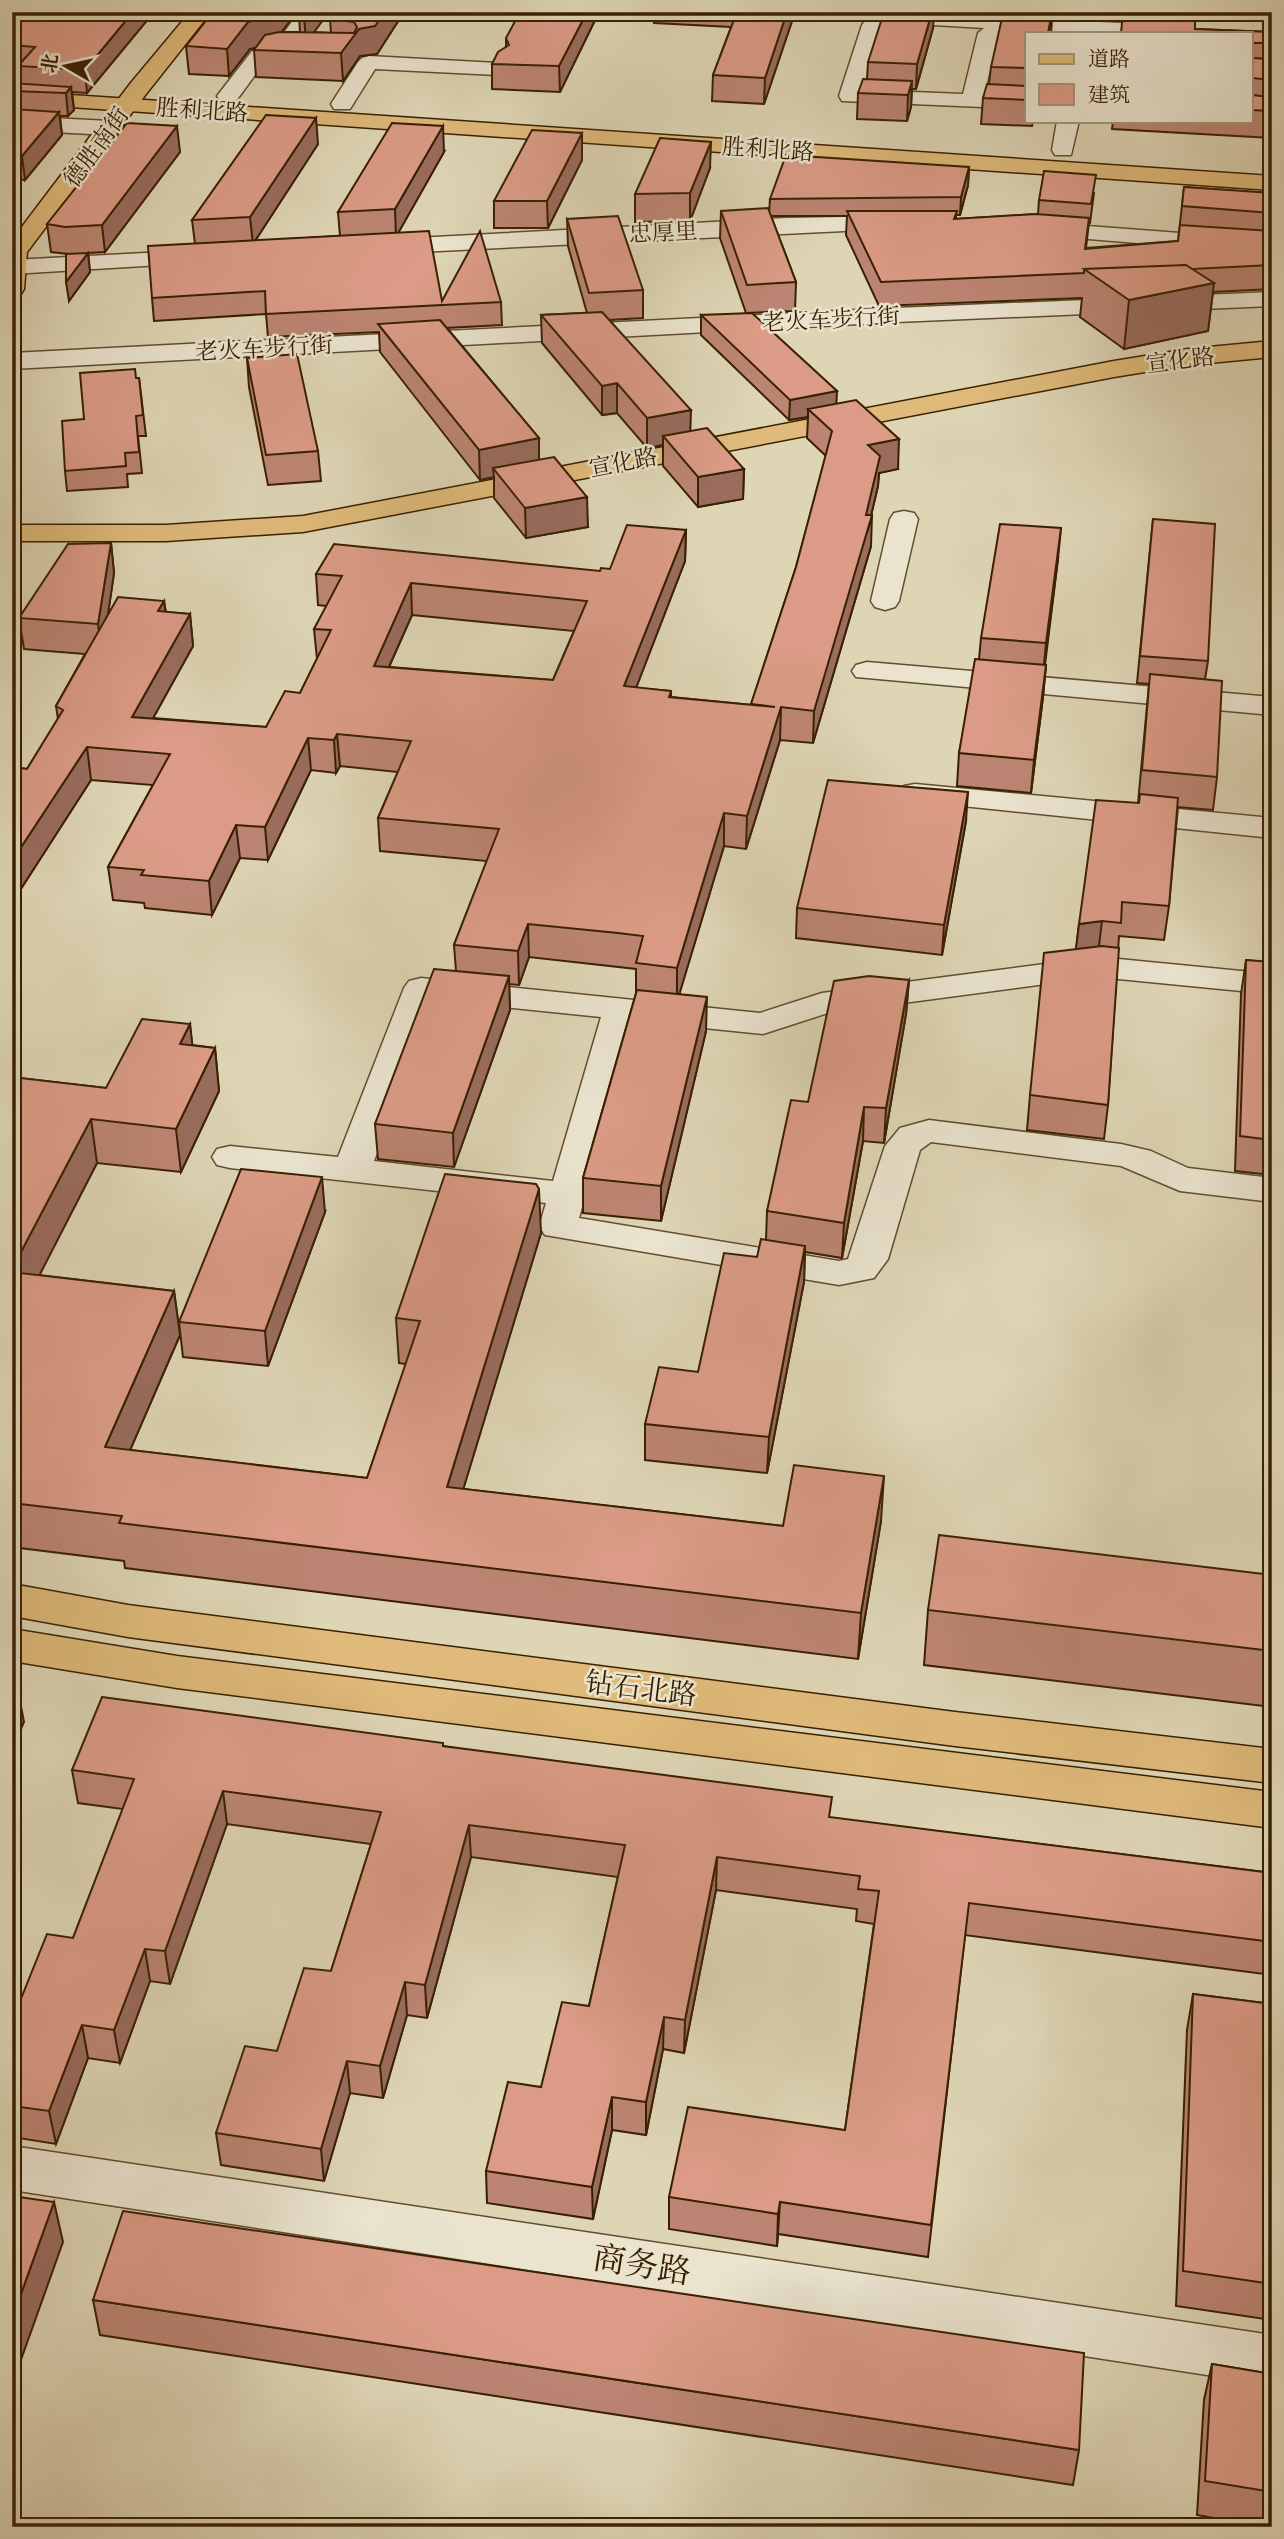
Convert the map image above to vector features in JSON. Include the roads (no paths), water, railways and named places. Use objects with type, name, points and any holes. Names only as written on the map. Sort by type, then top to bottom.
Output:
[{"type":"main road","name":"德胜南街","points":[[13,274],[15,252],[110,128],[121,96],[178,12]]},
{"type":"main road","name":"德胜南街","points":[[12,228],[86,127],[121,96],[201,12]]},
{"type":"main road","name":"胜利北路","points":[[12,83],[121,96],[1272,183]]},
{"type":"main road","name":"胜利北路","points":[[12,97],[228,96],[1272,165]]},
{"type":"main road","name":"宣化路","points":[[12,533],[166,533],[303,524],[1114,369],[1272,349]]},
{"type":"main road","name":"宣化路","points":[[12,541],[160,543],[303,533],[1123,379],[1197,368],[1272,362]]},
{"type":"main road","name":"钻石北路","points":[[12,1600],[128,1621],[928,1725],[1272,1766]]},
{"type":"main road","name":"钻石北路","points":[[12,1645],[177,1672],[1272,1810]]},
{"type":"street","points":[[228,96],[259,55],[292,52],[310,12]]},
{"type":"street","points":[[900,12],[899,17],[1008,18],[1131,30],[1132,12]]},
{"type":"street","points":[[872,25],[850,96],[1025,103]]},
{"type":"street","points":[[972,101],[988,33],[1025,35]]},
{"type":"street","points":[[342,104],[369,62],[497,69]]},
{"type":"street","points":[[1063,150],[1068,122]]},
{"type":"street","points":[[12,123],[110,128]]},
{"type":"street","name":"忠厚里","points":[[359,248],[786,225],[918,223]]},
{"type":"street","points":[[1008,226],[1272,247]]},
{"type":"street","points":[[13,274],[221,256]]},
{"type":"street","name":"老火车步行街","points":[[12,361],[917,314],[1272,299]]},
{"type":"street","points":[[885,601],[904,519]]},
{"type":"street","points":[[867,671],[1272,706]]},
{"type":"street","points":[[891,791],[1272,828]]},
{"type":"street","points":[[352,1170],[421,988],[763,1024],[822,1003],[1098,967],[1272,984]]},
{"type":"street","points":[[621,1008],[558,1227],[839,1273],[860,1269],[869,1259],[903,1146],[913,1136],[929,1131],[1121,1155],[1138,1159],[1180,1179],[1272,1190]]},
{"type":"street","points":[[230,1157],[568,1194]]},
{"type":"street","name":"商务路","points":[[12,2168],[1272,2360]]}]
